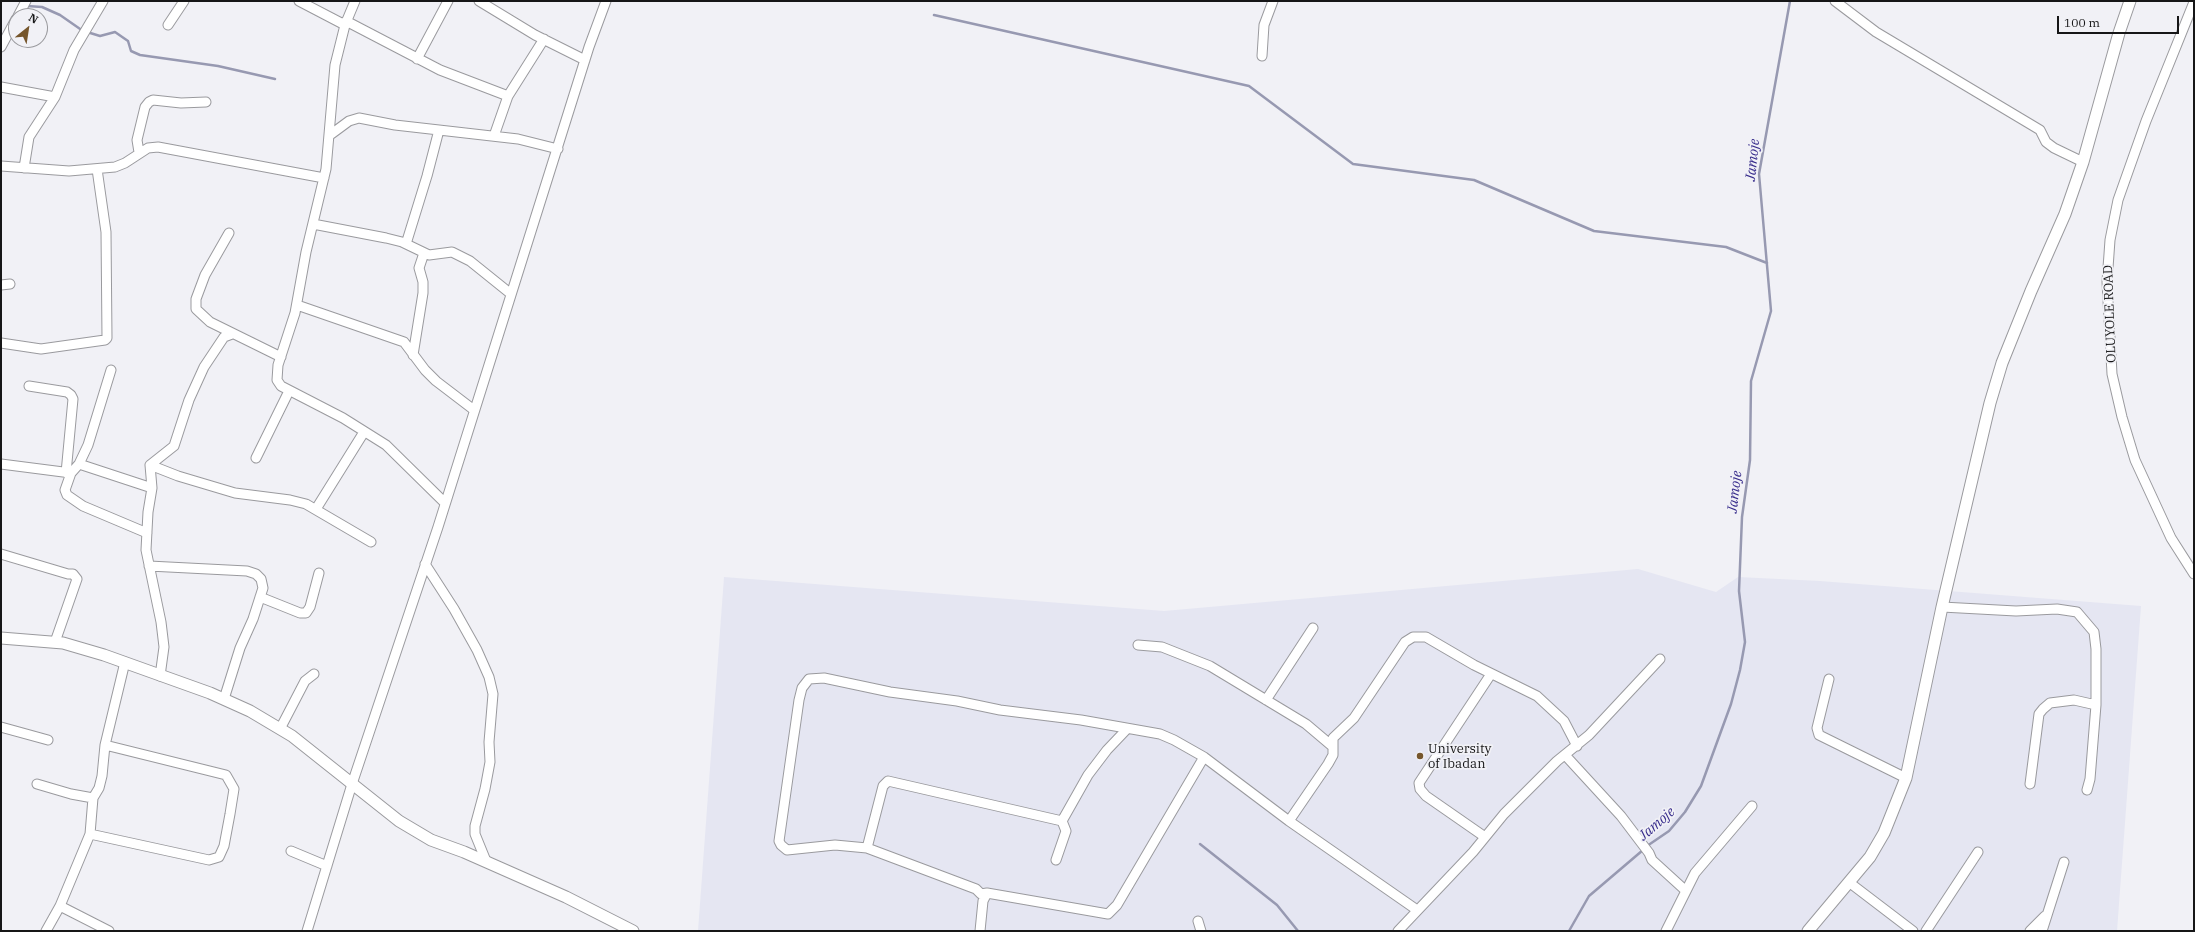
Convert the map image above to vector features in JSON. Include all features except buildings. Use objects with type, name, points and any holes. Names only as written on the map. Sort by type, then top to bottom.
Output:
[{"type":"street","points":[[24,168],[29,137],[55,97],[74,50],[103,1]]},
{"type":"street","points":[[168,25],[184,1]]},
{"type":"street","points":[[299,1],[417,59],[496,93],[508,96]]},
{"type":"street","points":[[355,1],[346,23],[335,65],[330,135],[324,178],[296,305],[278,365],[277,380],[281,386],[289,391],[386,445],[446,503]]},
{"type":"street","points":[[417,59],[448,1]]},
{"type":"street","points":[[479,1],[544,40],[586,60]]},
{"type":"street","points":[[307,931],[352,784],[446,503],[474,410],[606,1]]},
{"type":"street","points":[[1262,56],[1264,25],[1273,1]]},
{"type":"street","points":[[1835,1],[1876,32],[2035,126],[2040,130],[2046,142],[2054,148],[2083,162]]},
{"type":"street","points":[[1808,931],[1850,883],[1870,857],[1884,833],[1906,778],[1942,607],[1990,403],[2002,363],[2031,291],[2066,214],[2083,162],[2119,33],[2130,1]]},
{"type":"street","name":"OLUYOLE ROAD","points":[[2194,2],[2146,121],[2118,200],[2110,240],[2107,282],[2112,374],[2135,460],[2171,538],[2194,574]]},
{"type":"street","points":[[1,47],[8,34]]},
{"type":"street","points":[[494,136],[508,96],[544,40]]},
{"type":"street","points":[[1,87],[55,97]]},
{"type":"street","points":[[139,152],[137,140],[145,107],[149,102],[153,100],[181,103],[206,102]]},
{"type":"street","points":[[330,135],[349,121],[359,118],[395,126],[494,136],[558,149]]},
{"type":"street","points":[[406,244],[427,176],[439,130]]},
{"type":"street","points":[[1,166],[69,171],[115,167],[125,163],[139,152],[148,148],[158,147],[324,178]]},
{"type":"street","points":[[1,343],[41,349],[105,340],[107,338],[106,232],[96,169]]},
{"type":"street","points":[[313,224],[386,238],[406,244],[429,255],[452,252],[459,255],[511,294]]},
{"type":"street","points":[[229,233],[205,275],[195,306],[201,315],[232,334],[281,357]]},
{"type":"street","points":[[413,355],[417,340],[423,288],[419,268],[424,253]]},
{"type":"street","points":[[296,305],[329,315],[406,344],[413,355],[436,381],[474,410]]},
{"type":"street","points":[[150,465],[174,446],[189,400],[204,367],[224,336],[232,334]]},
{"type":"street","points":[[406,344],[417,340]]},
{"type":"street","points":[[1,464],[69,473],[79,464],[88,445],[110,370]]},
{"type":"street","points":[[29,386],[67,392],[73,399],[69,473],[64,490],[68,495],[83,506],[147,533]]},
{"type":"street","points":[[256,458],[289,391]]},
{"type":"street","points":[[316,509],[332,481],[364,432]]},
{"type":"street","points":[[79,464],[152,488]]},
{"type":"street","points":[[150,465],[152,488],[146,550],[161,622],[164,647],[160,676]]},
{"type":"street","points":[[150,465],[178,476],[235,493],[290,500],[316,509],[371,542]]},
{"type":"street","points":[[1,554],[68,574],[73,574],[77,579],[55,642]]},
{"type":"street","points":[[425,564],[454,609],[477,650],[489,677],[493,694],[490,762],[485,789],[475,826],[475,834],[486,861]]},
{"type":"street","points":[[149,566],[247,571],[256,574],[261,579],[263,588],[253,619],[240,648],[224,699]]},
{"type":"street","points":[[260,597],[300,613],[306,613],[310,607],[319,573]]},
{"type":"street","points":[[1942,607],[2016,611],[2057,609],[2077,612],[2094,632],[2096,649],[2096,705],[2090,779],[2087,790]]},
{"type":"street","points":[[1266,700],[1313,628]]},
{"type":"street","points":[[1289,821],[1333,755],[1333,738],[1354,718],[1405,642],[1413,637],[1426,637],[1491,674],[1526,689],[1549,706],[1564,721],[1577,746]]},
{"type":"street","points":[[1,638],[55,642],[104,655],[250,710],[280,729],[400,821],[431,840],[486,861],[566,897],[633,931]]},
{"type":"street","points":[[1138,645],[1162,647],[1210,666],[1306,724],[1332,746]]},
{"type":"street","points":[[1398,931],[1473,852],[1504,814],[1577,746],[1660,659]]},
{"type":"street","points":[[46,931],[60,906],[90,834],[93,798],[99,788],[102,776],[105,745],[125,662]]},
{"type":"street","points":[[280,729],[305,681],[314,674]]},
{"type":"street","points":[[1485,837],[1426,796],[1420,789],[1419,783],[1491,674]]},
{"type":"street","points":[[1204,757],[1117,905],[1108,914],[986,893],[981,894],[976,889],[868,848],[835,845],[787,850],[779,841],[799,700],[805,683],[812,678],[824,678],[890,692],[957,701],[1000,710],[1081,720],[1127,730],[1160,734],[1204,757],[1289,821],[1417,910]]},
{"type":"street","points":[[1829,679],[1817,728],[1819,735],[1906,778]]},
{"type":"street","points":[[2030,784],[2039,714],[2043,709],[2050,703],[2074,700],[2096,705]]},
{"type":"street","points":[[1,727],[48,740]]},
{"type":"street","points":[[1062,821],[1088,775],[1107,750],[1127,730]]},
{"type":"street","points":[[90,834],[209,860],[219,857],[224,846],[234,789],[226,775],[105,745]]},
{"type":"street","points":[[1565,756],[1621,816],[1650,853],[1652,860],[1686,891]]},
{"type":"street","points":[[868,848],[883,786],[888,781],[1062,821]]},
{"type":"street","points":[[37,784],[71,794],[93,798]]},
{"type":"street","points":[[1666,931],[1686,891],[1706,858],[1752,806]]},
{"type":"street","points":[[1056,860],[1066,831],[1062,821]]},
{"type":"street","points":[[291,851],[327,866]]},
{"type":"street","points":[[1926,931],[1978,852]]},
{"type":"street","points":[[2042,931],[2046,915],[2057,888],[2064,862]]},
{"type":"street","points":[[1850,883],[1913,931]]},
{"type":"street","points":[[980,931],[983,901],[986,893]]},
{"type":"street","points":[[60,906],[109,931]]},
{"type":"street","points":[[2030,931],[2046,915]]},
{"type":"street","points":[[1198,921],[1202,931]]},
{"type":"shaded area","name":"University of Ibadan","points":[[1638,569],[1716,592],[1738,577],[1820,581],[2141,606],[2117,931],[698,931],[724,577],[1164,611]]},
{"type":"waterway","name":"Jamoje","points":[[1647,846],[1669,831],[1685,812],[1701,786],[1731,704],[1740,670],[1745,642],[1739,591],[1742,517],[1750,460],[1751,381],[1771,311],[1759,174],[1790,1]]},
{"type":"waterway","points":[[27,6],[42,7],[60,15],[83,31]]},
{"type":"waterway","points":[[934,15],[1249,86],[1353,164],[1474,180],[1594,231],[1726,247],[1767,263]]},
{"type":"waterway","points":[[87,32],[100,36],[115,32],[128,41],[131,51],[140,55],[218,66],[275,79]]},
{"type":"waterway","points":[[1200,844],[1277,905],[1298,931]]},
{"type":"waterway","name":"Jamoje","points":[[1569,931],[1589,896],[1643,850]]},
{"type":"place","name":"University of Ibadan","points":[[1420,756]]}]
